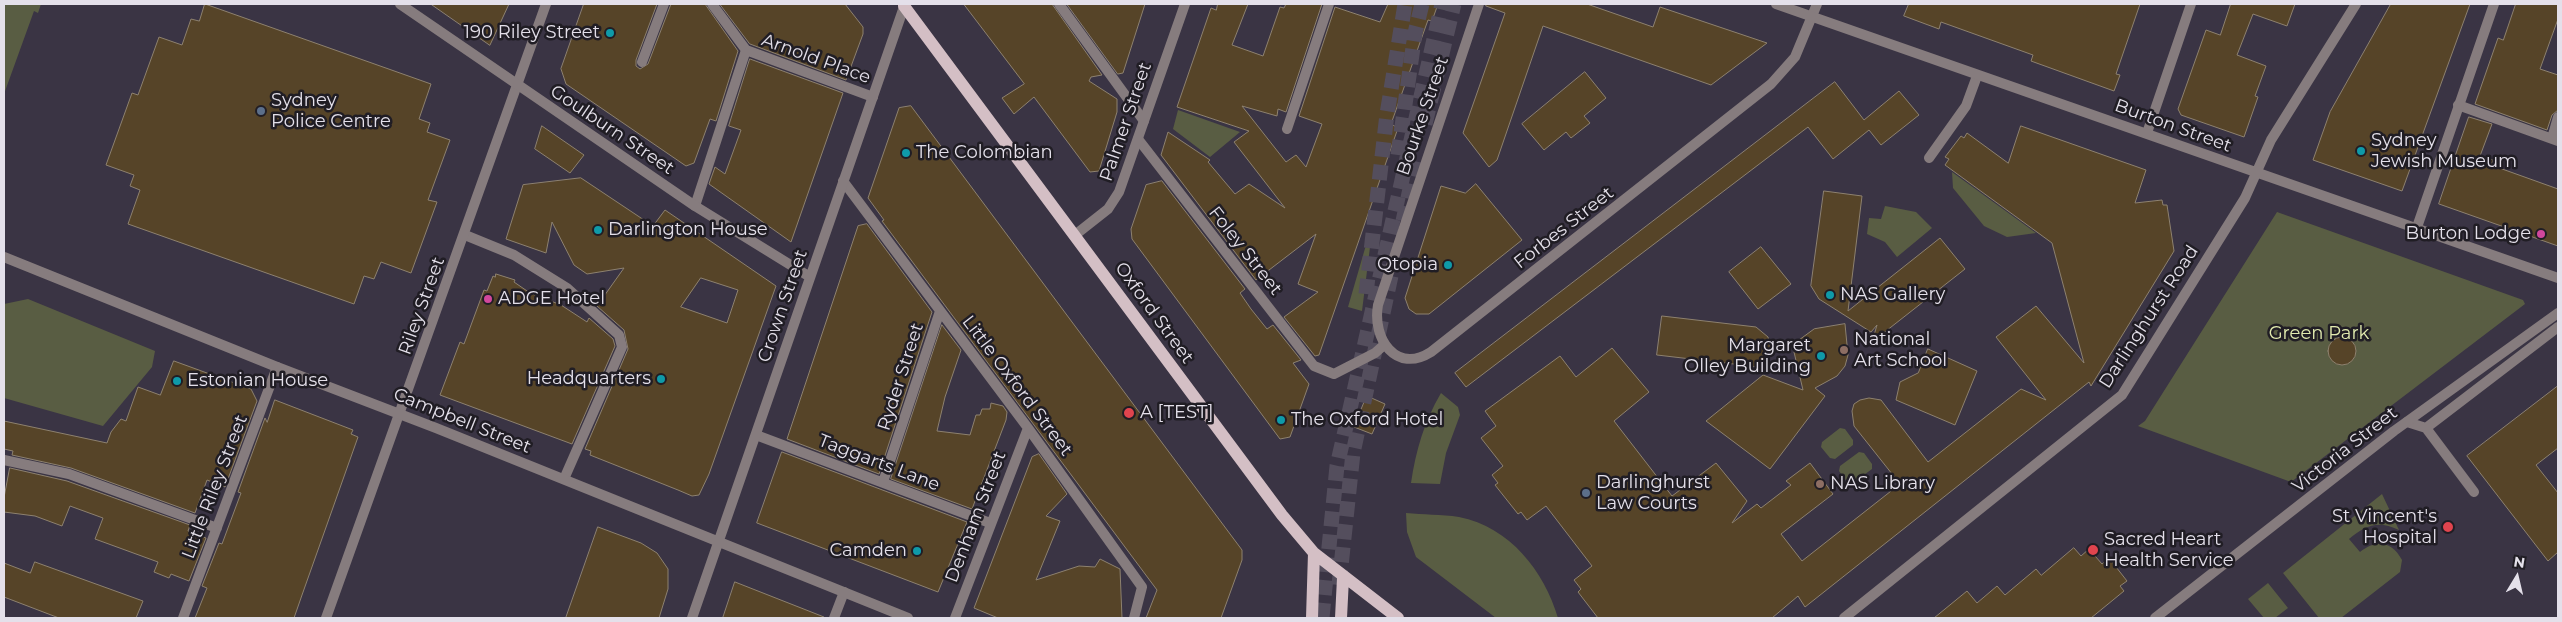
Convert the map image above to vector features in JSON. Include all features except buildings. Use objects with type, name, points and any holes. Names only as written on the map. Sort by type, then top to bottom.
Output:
[{"type":"main road","name":"Oxford Street","points":[[905,5],[1282,515],[1314,553],[1343,578],[1398,618]]},
{"type":"main road","points":[[1312,618],[1314,553]]},
{"type":"main road","points":[[1341,618],[1343,578]]},
{"type":"street","name":"Goulburn Street","points":[[400,4],[695,206],[810,276]]},
{"type":"street","name":"Riley Street","points":[[326,618],[465,235],[546,4]]},
{"type":"street","points":[[642,62],[664,4]]},
{"type":"street","name":"Arnold Place","points":[[712,4],[746,50],[873,97]]},
{"type":"street","points":[[1059,4],[1144,121]]},
{"type":"street","name":"Palmer Street","points":[[1075,235],[1098,218],[1114,202],[1185,4]]},
{"type":"street","points":[[1287,129],[1329,4]]},
{"type":"street","name":"Bourke Street","points":[[1384,345],[1379,334],[1376,316],[1380,295],[1479,4]]},
{"type":"street","name":"Burton Street","points":[[1776,4],[1977,76],[2147,133],[2416,230],[2558,278]]},
{"type":"street","name":"Forbes Street","points":[[1384,345],[1399,357],[1409,359],[1419,358],[1431,352],[1771,84],[1795,57],[1818,4]]},
{"type":"street","points":[[2147,133],[2191,4]]},
{"type":"street","name":"Darlinghurst Road","points":[[1844,618],[2122,395],[2245,198],[2255,172],[2271,140],[2356,4]]},
{"type":"street","points":[[2416,230],[2491,4]]},
{"type":"street","name":"Crown Street","points":[[692,618],[905,5]]},
{"type":"street","points":[[695,206],[746,50]]},
{"type":"street","points":[[1930,158],[1966,106],[1977,76]]},
{"type":"street","points":[[2458,106],[2555,140],[2558,117]]},
{"type":"street","name":"Foley Street","points":[[1138,139],[1314,366],[1334,374],[1375,353],[1384,345]]},
{"type":"street","name":"Little Oxford Street","points":[[843,181],[1028,428],[1142,587],[1134,618]]},
{"type":"street","points":[[465,235],[514,255],[567,288],[619,334],[622,347],[564,479]]},
{"type":"street","name":"Campbell Street","points":[[4,257],[277,367],[564,479],[908,618]]},
{"type":"street","name":"Ryder Street","points":[[883,482],[940,311]]},
{"type":"street","name":"Victoria Street","points":[[2155,618],[2407,422],[2558,313]]},
{"type":"street","points":[[2426,428],[2558,327]]},
{"type":"street","name":"Little Riley Street","points":[[183,618],[277,367]]},
{"type":"street","points":[[2407,422],[2426,428],[2474,492]]},
{"type":"street","name":"Denham Street","points":[[954,618],[1028,428]]},
{"type":"street","name":"Taggarts Lane","points":[[756,435],[990,523]]},
{"type":"street","points":[[4,460],[69,474],[217,528]]},
{"type":"street","points":[[834,618],[844,592]]},
{"type":"green space","points":[[4,4],[41,4],[38,13],[34,11],[4,94]]},
{"type":"green space","points":[[1178,110],[1240,132],[1210,157],[1173,129]]},
{"type":"green space","points":[[1952,172],[2036,233],[2007,237],[1984,226],[1953,188]]},
{"type":"green space","points":[[1885,206],[1916,212],[1932,228],[1897,257],[1885,242],[1867,234],[1869,218],[1881,219]]},
{"type":"green space","name":"Green Park","points":[[2277,212],[2523,300],[2525,304],[2291,482],[2138,426],[2145,421]]},
{"type":"green space","points":[[1366,245],[1370,247],[1362,311],[1348,307]]},
{"type":"green space","points":[[28,299],[155,351],[152,367],[103,426],[4,398],[4,304]]},
{"type":"green space","points":[[1441,393],[1458,407],[1460,415],[1446,453],[1440,484],[1411,483],[1415,459],[1422,437]]},
{"type":"green space","points":[[1840,428],[1845,429],[1853,440],[1853,445],[1835,459],[1830,458],[1821,447],[1822,442]]},
{"type":"green space","points":[[1859,452],[1864,453],[1872,464],[1872,469],[1853,483],[1848,483],[1839,471],[1840,466]]},
{"type":"green space","points":[[2382,494],[2399,530],[2385,525],[2372,526],[2361,530],[2349,539],[2360,552],[2372,545],[2383,544],[2389,546],[2402,560],[2400,572],[2341,618],[2319,618],[2283,573]]},
{"type":"green space","points":[[1406,513],[1459,517],[1477,522],[1494,530],[1509,541],[1534,568],[1544,584],[1558,618],[1496,618],[1416,557],[1407,532]]},
{"type":"green space","points":[[2268,583],[2288,608],[2275,618],[2264,618],[2248,599]]},
{"type":"tunnel","points":[[1366,294],[1387,114],[1405,4]]},
{"type":"tunnel","points":[[1398,155],[1415,33],[1422,4]]},
{"type":"tunnel","points":[[1322,618],[1337,466],[1442,4]]},
{"type":"tunnel","points":[[1425,124],[1454,4]]},
{"type":"tunnel","points":[[1403,221],[1416,161]]},
{"type":"tunnel","points":[[1339,585],[1353,453],[1391,276]]},
{"type":"place","name":"190 Riley Street","points":[[610,33]]},
{"type":"place","name":"Sydney Police Centre","points":[[261,111]]},
{"type":"place","name":"Sydney Jewish Museum","points":[[2361,151]]},
{"type":"place","name":"The Colombian","points":[[906,153]]},
{"type":"place","name":"Darlington House","points":[[598,230]]},
{"type":"place","name":"Burton Lodge","points":[[2541,234]]},
{"type":"place","name":"Qtopia","points":[[1448,265]]},
{"type":"place","name":"NAS Gallery","points":[[1830,295]]},
{"type":"place","name":"ADGE Hotel","points":[[488,299]]},
{"type":"place","name":"National Art School","points":[[1844,350]]},
{"type":"place","name":"Margaret Olley Building","points":[[1821,356]]},
{"type":"place","name":"Headquarters","points":[[661,379]]},
{"type":"place","name":"Estonian House","points":[[177,381]]},
{"type":"place","name":"A [TEST]","points":[[1129,413]]},
{"type":"place","name":"The Oxford Hotel","points":[[1281,420]]},
{"type":"place","name":"NAS Library","points":[[1820,484]]},
{"type":"place","name":"Darlinghurst Law Courts","points":[[1586,493]]},
{"type":"place","name":"St Vincent's Hospital","points":[[2448,527]]},
{"type":"place","name":"Sacred Heart Health Service","points":[[2093,550]]},
{"type":"place","name":"Camden","points":[[917,551]]}]
